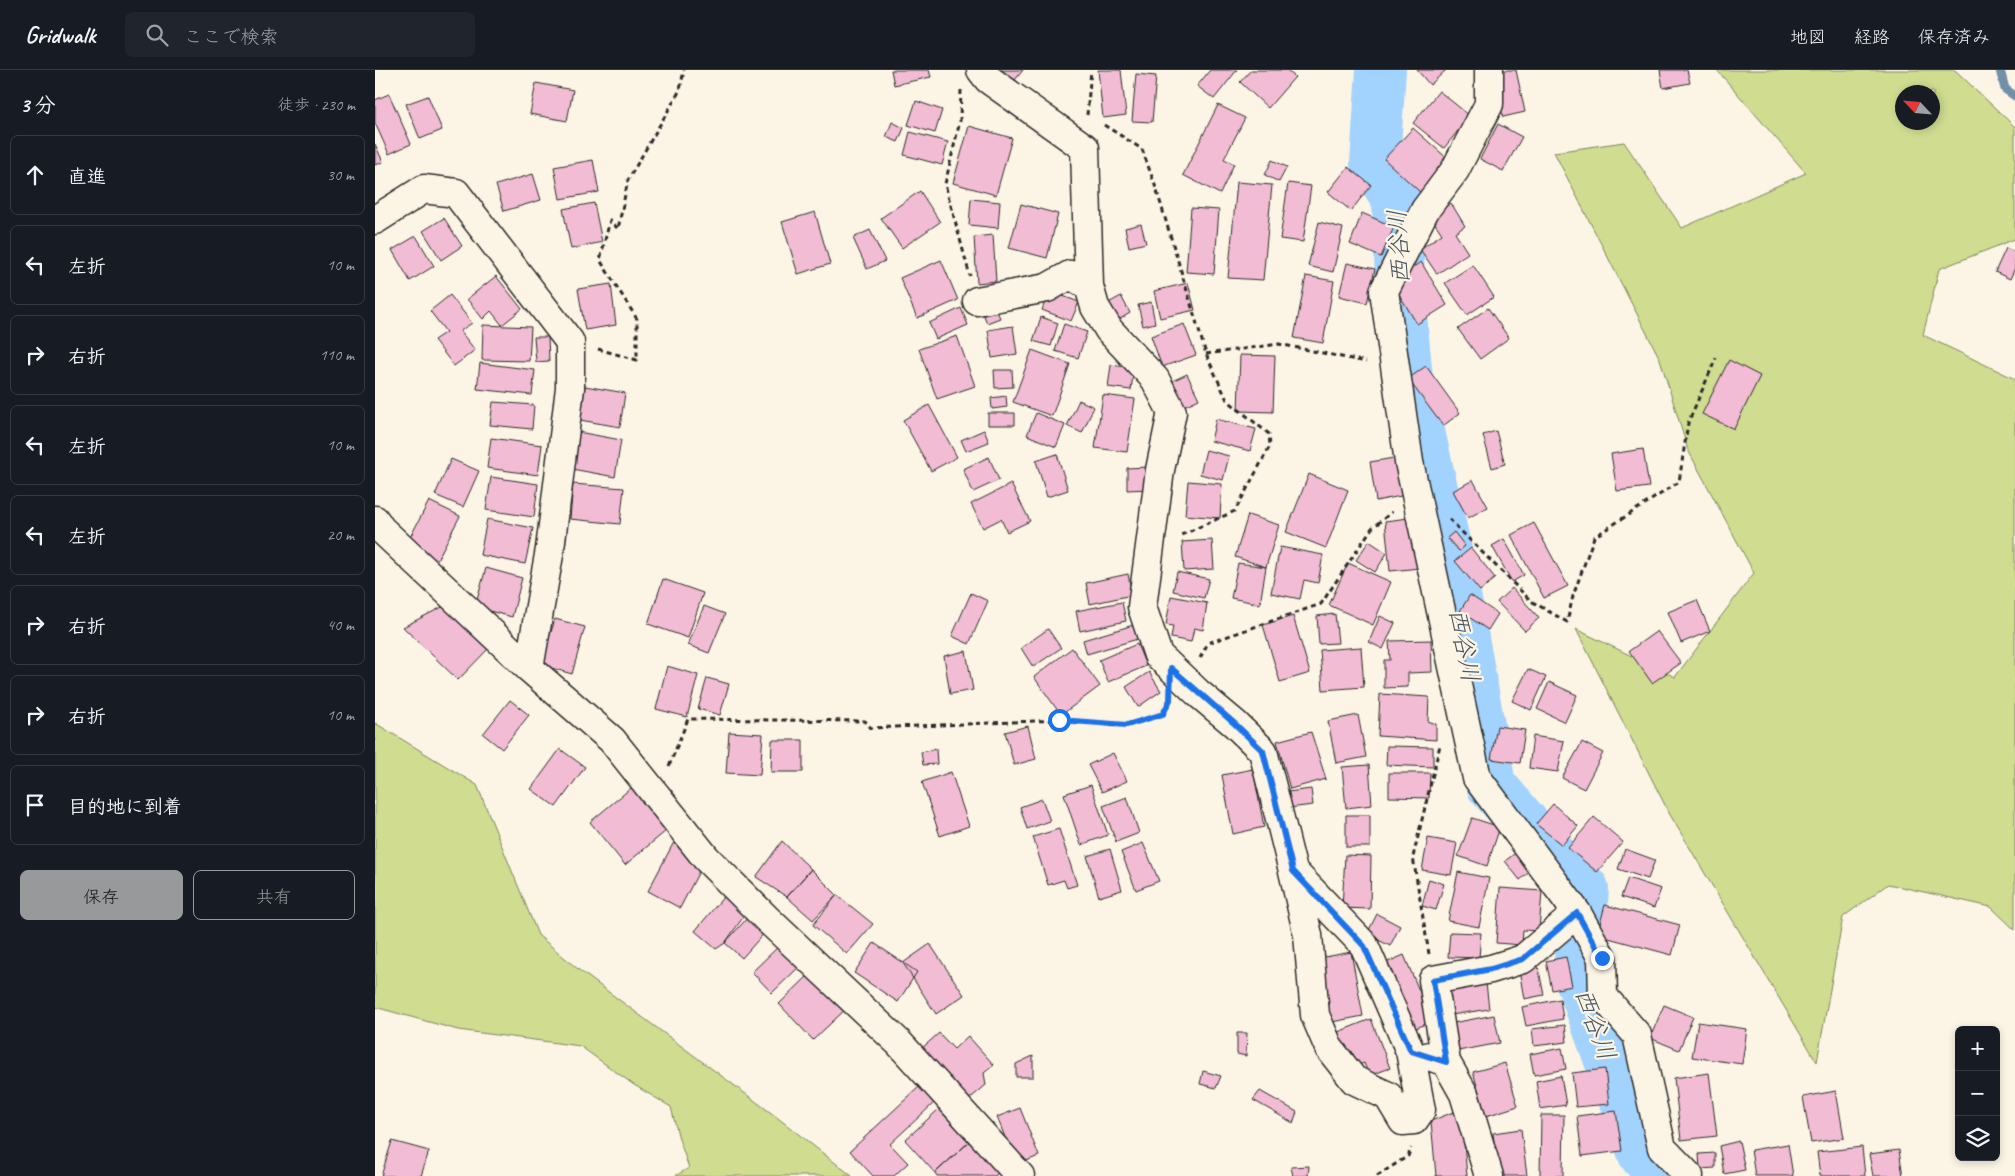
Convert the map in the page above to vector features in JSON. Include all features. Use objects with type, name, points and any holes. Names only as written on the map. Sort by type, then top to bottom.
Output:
[{"type":"street","points":[[1489,70],[1489,104],[1455,170],[1425,210],[1384,291],[1409,462],[1477,778],[1577,913],[1602,958],[1603,996],[1637,1035],[1662,1148],[1689,1176]]},
{"type":"street","points":[[971,78],[988,79],[1085,148],[1089,286],[1095,307],[1109,330],[1155,379],[1172,412],[1160,470],[1142,607],[1158,655],[1263,751],[1307,935],[1315,1015],[1329,1048],[1354,1080],[1388,1096],[1403,1121],[1414,1120],[1421,1110],[1411,1051],[1364,946],[1293,871]]},
{"type":"street","points":[[375,220],[424,189],[456,193],[570,342],[568,407],[550,548],[529,668]]},
{"type":"street","points":[[977,300],[1047,288],[1069,274],[1089,286]]},
{"type":"street","points":[[375,520],[381,529],[529,668],[612,740],[706,858],[766,918],[899,1042],[1020,1176]]},
{"type":"street","points":[[1489,1176],[1464,1094],[1446,1062],[1433,980],[1491,969],[1523,959],[1577,913]]},
{"type":"street","points":[[1411,1051],[1446,1062]]},
{"type":"path","points":[[570,342],[637,360],[637,319],[600,260],[610,220],[618,229],[628,180],[679,90],[684,70]]},
{"type":"path","points":[[1085,148],[1091,70]]},
{"type":"path","points":[[971,78],[945,184],[977,300]]},
{"type":"path","points":[[1087,115],[1095,120]]},
{"type":"path","points":[[1103,125],[1143,149],[1207,354],[1227,400],[1269,434],[1270,446],[1235,511],[1180,536],[1174,543]]},
{"type":"path","points":[[1207,354],[1279,344],[1396,368]]},
{"type":"path","points":[[1198,693],[1199,660],[1208,644],[1321,604],[1372,528],[1390,512],[1419,508],[1452,520],[1531,601],[1567,622],[1573,596],[1594,536],[1679,482],[1688,423],[1716,358]]},
{"type":"path","points":[[645,782],[664,776],[689,719],[865,721],[871,728],[1059,720],[1127,725],[1163,714],[1170,700],[1171,668]]},
{"type":"path","points":[[1433,980],[1413,857],[1443,737]]},
{"type":"green space","points":[[1717,70],[1955,70],[2015,127],[2015,239],[1939,269],[1923,335],[2015,379],[2015,930],[1991,907],[1888,884],[1843,917],[1817,1062],[1669,813],[1576,629],[1675,677],[1754,573],[1688,450],[1660,359],[1554,152],[1624,142],[1682,228],[1806,173]]},
{"type":"green space","points":[[375,723],[477,785],[538,935],[579,970],[774,1115],[852,1176],[675,1176],[689,1168],[671,1107],[634,1085],[580,1046],[458,1030],[375,1007]]},
{"type":"building","points":[[891,70],[929,70],[931,77],[894,85]]},
{"type":"building","points":[[995,70],[1023,70],[1011,85]]},
{"type":"building","points":[[1098,70],[1121,70],[1126,115],[1103,118]]},
{"type":"building","points":[[1210,70],[1237,70],[1214,99],[1197,86]]},
{"type":"building","points":[[1251,70],[1287,70],[1295,77],[1268,108],[1240,82]]},
{"type":"building","points":[[1417,70],[1446,70],[1430,85]]},
{"type":"building","points":[[1493,70],[1516,70],[1525,112],[1503,117]]},
{"type":"building","points":[[1660,70],[1687,70],[1690,83],[1663,88]]},
{"type":"building","points":[[1136,74],[1156,76],[1152,122],[1132,121]]},
{"type":"building","points":[[536,83],[573,90],[567,121],[530,114]]},
{"type":"building","points":[[1439,91],[1470,116],[1444,148],[1413,123]]},
{"type":"building","points":[[389,94],[411,144],[389,154],[375,123],[375,100]]},
{"type":"building","points":[[428,96],[442,130],[420,139],[406,104]]},
{"type":"building","points":[[916,101],[942,110],[935,133],[908,125]]},
{"type":"building","points":[[1218,105],[1245,118],[1224,159],[1234,164],[1220,194],[1183,175]]},
{"type":"building","points":[[892,122],[904,128],[898,142],[886,137]]},
{"type":"building","points":[[1498,124],[1522,137],[1503,171],[1480,159]]},
{"type":"building","points":[[969,126],[1012,138],[996,195],[953,183]]},
{"type":"building","points":[[1413,128],[1449,160],[1420,192],[1384,159]]},
{"type":"building","points":[[910,132],[948,142],[942,165],[904,155]]},
{"type":"building","points":[[375,144],[383,162],[375,165]]},
{"type":"building","points":[[593,160],[599,192],[560,199],[554,167]]},
{"type":"building","points":[[1272,160],[1287,167],[1279,182],[1265,175]]},
{"type":"building","points":[[1348,167],[1371,185],[1351,211],[1328,192]]},
{"type":"building","points":[[533,174],[541,200],[504,211],[496,185]]},
{"type":"building","points":[[1237,182],[1272,185],[1263,280],[1228,278]]},
{"type":"building","points":[[1288,183],[1311,186],[1303,242],[1280,239]]},
{"type":"building","points":[[920,191],[940,222],[902,248],[881,218]]},
{"type":"building","points":[[971,199],[1000,202],[998,228],[969,225]]},
{"type":"building","points":[[594,203],[602,242],[571,249],[563,209]]},
{"type":"building","points":[[1451,203],[1465,226],[1455,233],[1468,253],[1437,274],[1420,249],[1442,234],[1431,217]]},
{"type":"building","points":[[1021,204],[1058,214],[1047,258],[1009,248]]},
{"type":"building","points":[[1191,208],[1219,210],[1214,274],[1186,272]]},
{"type":"building","points":[[815,212],[830,264],[798,274],[782,222]]},
{"type":"building","points":[[1362,213],[1394,227],[1381,257],[1350,244]]},
{"type":"building","points":[[444,218],[462,246],[441,260],[423,231]]},
{"type":"building","points":[[1319,222],[1343,228],[1333,272],[1308,266]]},
{"type":"building","points":[[1141,224],[1146,243],[1129,247],[1125,228]]},
{"type":"building","points":[[870,230],[885,261],[867,269],[853,238]]},
{"type":"building","points":[[993,235],[996,281],[977,283],[974,237]]},
{"type":"building","points":[[416,236],[434,266],[410,281],[392,250]]},
{"type":"building","points":[[2006,248],[2015,252],[2015,268],[2010,279],[1995,272]]},
{"type":"building","points":[[941,260],[958,300],[917,318],[900,278]]},
{"type":"building","points":[[1421,262],[1447,305],[1417,324],[1391,281]]},
{"type":"building","points":[[1347,263],[1375,269],[1367,303],[1339,296]]},
{"type":"building","points":[[1473,265],[1494,297],[1467,315],[1445,283]]},
{"type":"building","points":[[496,276],[522,309],[502,325],[491,311],[483,319],[467,299]]},
{"type":"building","points":[[1306,276],[1334,281],[1323,343],[1294,338]]},
{"type":"building","points":[[1188,283],[1195,310],[1160,318],[1154,291]]},
{"type":"building","points":[[611,284],[616,325],[585,330],[578,289]]},
{"type":"building","points":[[1049,291],[1079,302],[1071,321],[1042,310]]},
{"type":"building","points":[[450,295],[472,323],[460,331],[475,350],[454,366],[434,340],[446,332],[430,311]]},
{"type":"building","points":[[1121,296],[1130,313],[1115,322],[1105,305]]},
{"type":"building","points":[[1151,302],[1155,323],[1143,326],[1138,305]]},
{"type":"building","points":[[995,306],[1000,318],[987,323],[982,311]]},
{"type":"building","points":[[961,308],[968,325],[936,339],[929,323]]},
{"type":"building","points":[[1488,308],[1509,338],[1480,359],[1458,329]]},
{"type":"building","points":[[1041,317],[1058,323],[1051,346],[1033,341]]},
{"type":"building","points":[[1064,324],[1087,332],[1078,358],[1055,351]]},
{"type":"building","points":[[1184,324],[1196,355],[1162,367],[1151,336]]},
{"type":"building","points":[[483,325],[531,327],[529,361],[482,360]]},
{"type":"building","points":[[1013,326],[1017,354],[992,358],[988,330]]},
{"type":"building","points":[[957,336],[975,386],[937,399],[919,349]]},
{"type":"building","points":[[534,337],[548,337],[549,361],[536,362]]},
{"type":"building","points":[[1032,350],[1070,364],[1052,416],[1013,402]]},
{"type":"building","points":[[1240,355],[1275,356],[1273,412],[1238,411]]},
{"type":"building","points":[[1729,360],[1760,376],[1734,429],[1702,414]]},
{"type":"building","points":[[480,363],[535,370],[532,395],[477,389]]},
{"type":"building","points":[[1111,365],[1134,368],[1131,390],[1108,387]]},
{"type":"building","points":[[1426,366],[1460,413],[1443,426],[1408,379]]},
{"type":"building","points":[[994,370],[1012,370],[1013,387],[995,388]]},
{"type":"building","points":[[1187,374],[1199,399],[1180,408],[1168,383]]},
{"type":"building","points":[[585,386],[625,393],[620,427],[580,420]]},
{"type":"building","points":[[1103,395],[1135,399],[1127,452],[1095,448]]},
{"type":"building","points":[[1006,396],[1007,407],[992,409],[991,398]]},
{"type":"building","points":[[1079,400],[1094,407],[1082,433],[1067,426]]},
{"type":"building","points":[[493,402],[534,405],[532,429],[490,425]]},
{"type":"building","points":[[929,405],[957,457],[931,471],[903,420]]},
{"type":"building","points":[[988,413],[1015,413],[1015,425],[988,425]]},
{"type":"building","points":[[1036,413],[1065,425],[1056,447],[1027,435]]},
{"type":"building","points":[[1216,419],[1256,429],[1250,451],[1211,441]]},
{"type":"building","points":[[984,430],[989,442],[966,451],[961,440]]},
{"type":"building","points":[[1496,431],[1505,464],[1492,468],[1483,435]]},
{"type":"building","points":[[578,432],[621,440],[615,477],[572,469]]},
{"type":"building","points":[[491,438],[542,445],[538,475],[487,468]]},
{"type":"building","points":[[1643,449],[1649,487],[1617,491],[1611,454]]},
{"type":"building","points":[[1206,450],[1229,456],[1223,480],[1200,474]]},
{"type":"building","points":[[1057,454],[1068,490],[1047,497],[1036,461]]},
{"type":"building","points":[[989,457],[999,480],[973,492],[963,469]]},
{"type":"building","points":[[1400,457],[1406,495],[1376,501],[1370,462]]},
{"type":"building","points":[[451,459],[479,471],[463,507],[435,495]]},
{"type":"building","points":[[1148,467],[1149,489],[1127,490],[1127,468]]},
{"type":"building","points":[[1309,474],[1348,490],[1326,548],[1286,532]]},
{"type":"building","points":[[491,477],[538,484],[534,517],[486,510]]},
{"type":"building","points":[[1473,480],[1488,507],[1468,518],[1453,491]]},
{"type":"building","points":[[1188,481],[1222,484],[1220,518],[1185,515]]},
{"type":"building","points":[[573,484],[624,488],[620,524],[570,519]]},
{"type":"building","points":[[1011,484],[1030,521],[1007,532],[1001,519],[983,528],[971,504]]},
{"type":"building","points":[[429,501],[460,516],[436,562],[405,547]]},
{"type":"building","points":[[1248,515],[1279,525],[1266,567],[1235,557]]},
{"type":"building","points":[[1416,517],[1420,568],[1390,571],[1385,521]]},
{"type":"building","points":[[487,519],[533,528],[525,564],[480,555]]},
{"type":"building","points":[[1534,523],[1568,586],[1544,598],[1511,535]]},
{"type":"building","points":[[1454,532],[1465,546],[1459,551],[1447,538]]},
{"type":"building","points":[[1504,539],[1524,575],[1512,582],[1492,546]]},
{"type":"building","points":[[1212,540],[1214,569],[1184,571],[1182,542]]},
{"type":"building","points":[[1369,541],[1387,553],[1375,572],[1356,560]]},
{"type":"building","points":[[1280,547],[1323,555],[1318,583],[1304,580],[1300,599],[1271,593]]},
{"type":"building","points":[[1471,548],[1495,578],[1480,591],[1455,561]]},
{"type":"building","points":[[1238,563],[1266,567],[1260,604],[1231,598]]},
{"type":"building","points":[[1348,563],[1391,582],[1373,625],[1329,605]]},
{"type":"building","points":[[486,568],[522,578],[512,617],[475,607]]},
{"type":"building","points":[[1177,572],[1209,579],[1204,598],[1173,591]]},
{"type":"building","points":[[1128,574],[1132,595],[1090,604],[1086,583]]},
{"type":"building","points":[[663,579],[703,593],[688,638],[648,624]]},
{"type":"building","points":[[1512,588],[1539,618],[1525,631],[1497,602]]},
{"type":"building","points":[[971,593],[988,601],[969,644],[952,636]]},
{"type":"building","points":[[1470,595],[1498,614],[1488,630],[1460,611]]},
{"type":"building","points":[[1171,596],[1207,603],[1203,630],[1194,628],[1191,642],[1171,638],[1173,626],[1166,625]]},
{"type":"building","points":[[1697,600],[1710,631],[1681,643],[1668,612]]},
{"type":"building","points":[[1122,602],[1126,621],[1080,631],[1076,611]]},
{"type":"building","points":[[446,605],[490,647],[458,680],[403,627]]},
{"type":"building","points":[[704,606],[725,614],[709,653],[688,645]]},
{"type":"building","points":[[1335,614],[1338,643],[1319,644],[1317,616]]},
{"type":"building","points":[[1293,616],[1310,673],[1280,682],[1263,625]]},
{"type":"building","points":[[1380,616],[1395,623],[1383,649],[1369,642]]},
{"type":"building","points":[[555,619],[585,627],[572,674],[541,665]]},
{"type":"building","points":[[1137,624],[1141,638],[1087,654],[1083,640]]},
{"type":"building","points":[[1048,629],[1061,648],[1033,667],[1021,648]]},
{"type":"building","points":[[1657,631],[1681,663],[1652,683],[1629,651]]},
{"type":"building","points":[[1431,640],[1432,672],[1408,673],[1408,687],[1384,688],[1384,660],[1390,660],[1389,641]]},
{"type":"building","points":[[1137,644],[1146,666],[1108,682],[1099,660]]},
{"type":"building","points":[[1361,647],[1364,687],[1323,690],[1320,650]]},
{"type":"building","points":[[1072,648],[1100,686],[1061,715],[1034,677]]},
{"type":"building","points":[[966,651],[973,690],[950,694],[944,656]]},
{"type":"building","points":[[667,666],[698,675],[687,717],[656,709]]},
{"type":"building","points":[[1528,669],[1546,677],[1531,710],[1512,701]]},
{"type":"building","points":[[1149,672],[1161,691],[1138,707],[1126,687]]},
{"type":"building","points":[[707,678],[729,684],[720,715],[698,709]]},
{"type":"building","points":[[1549,682],[1577,695],[1565,722],[1537,709]]},
{"type":"building","points":[[1380,694],[1429,697],[1428,721],[1436,724],[1436,740],[1378,736]]},
{"type":"building","points":[[510,700],[529,715],[502,749],[483,734]]},
{"type":"building","points":[[1358,715],[1366,757],[1336,763],[1328,721]]},
{"type":"building","points":[[1028,726],[1036,759],[1014,765],[1005,732]]},
{"type":"building","points":[[1497,726],[1525,730],[1520,763],[1491,759]]},
{"type":"building","points":[[729,732],[763,734],[760,775],[726,773]]},
{"type":"building","points":[[1311,732],[1326,779],[1290,789],[1277,741]]},
{"type":"building","points":[[1533,736],[1564,741],[1558,772],[1529,768]]},
{"type":"building","points":[[772,740],[803,740],[803,772],[771,772]]},
{"type":"building","points":[[1582,742],[1603,753],[1584,789],[1562,778]]},
{"type":"building","points":[[1387,746],[1433,747],[1433,767],[1386,765]]},
{"type":"building","points":[[560,749],[585,767],[556,807],[531,789]]},
{"type":"building","points":[[936,749],[937,764],[923,765],[921,752]]},
{"type":"building","points":[[1113,753],[1127,781],[1102,792],[1088,765]]},
{"type":"building","points":[[1369,765],[1372,805],[1346,808],[1342,767]]},
{"type":"building","points":[[1253,769],[1264,827],[1233,834],[1222,775]]},
{"type":"building","points":[[951,772],[969,826],[940,836],[922,782]]},
{"type":"building","points":[[1389,773],[1430,773],[1429,798],[1389,797]]},
{"type":"building","points":[[637,783],[672,826],[625,865],[590,822]]},
{"type":"building","points":[[1091,785],[1108,835],[1081,845],[1064,794]]},
{"type":"building","points":[[1311,789],[1313,805],[1289,808],[1287,792]]},
{"type":"building","points":[[1127,797],[1139,833],[1116,842],[1103,806]]},
{"type":"building","points":[[1042,799],[1050,821],[1027,829],[1020,807]]},
{"type":"building","points":[[1553,804],[1578,826],[1562,845],[1536,824]]},
{"type":"building","points":[[1346,815],[1370,815],[1370,847],[1346,847]]},
{"type":"building","points":[[1594,817],[1623,842],[1597,872],[1568,848]]},
{"type":"building","points":[[1472,818],[1500,827],[1487,866],[1458,856]]},
{"type":"building","points":[[1059,829],[1077,885],[1067,888],[1064,880],[1048,885],[1033,837]]},
{"type":"building","points":[[1428,838],[1457,843],[1451,875],[1422,870]]},
{"type":"building","points":[[782,841],[811,869],[787,897],[756,877]]},
{"type":"building","points":[[674,842],[706,858],[680,908],[648,891]]},
{"type":"building","points":[[1143,843],[1159,881],[1136,890],[1121,852]]},
{"type":"building","points":[[1110,849],[1122,890],[1099,897],[1087,856]]},
{"type":"building","points":[[1625,849],[1655,860],[1648,879],[1618,869]]},
{"type":"building","points":[[1518,851],[1532,870],[1520,880],[1505,861]]},
{"type":"building","points":[[1345,855],[1371,856],[1370,909],[1342,908]]},
{"type":"building","points":[[811,869],[837,895],[813,920],[787,897]]},
{"type":"building","points":[[1458,872],[1489,878],[1479,927],[1448,921]]},
{"type":"building","points":[[1628,878],[1661,889],[1654,908],[1621,897]]},
{"type":"building","points":[[1429,879],[1444,884],[1436,910],[1422,906]]},
{"type":"building","points":[[1500,888],[1542,891],[1539,931],[1523,930],[1522,945],[1496,943]]},
{"type":"building","points":[[725,895],[746,913],[725,943],[716,949],[695,931]]},
{"type":"building","points":[[837,895],[873,924],[847,954],[813,925]]},
{"type":"building","points":[[1605,905],[1680,925],[1672,955],[1597,935]]},
{"type":"building","points":[[756,908],[766,931],[742,958],[725,943]]},
{"type":"building","points":[[1377,914],[1400,926],[1390,946],[1367,934]]},
{"type":"building","points":[[1450,932],[1481,933],[1479,958],[1448,957]]},
{"type":"building","points":[[782,943],[802,964],[772,993],[752,972]]},
{"type":"building","points":[[874,943],[917,972],[898,1002],[854,973]]},
{"type":"building","points":[[930,944],[964,995],[936,1014],[903,963]]},
{"type":"building","points":[[1351,952],[1363,1016],[1327,1023],[1315,959]]},
{"type":"building","points":[[1404,955],[1432,1021],[1410,1031],[1381,965]]},
{"type":"building","points":[[1566,957],[1572,986],[1552,990],[1546,961]]},
{"type":"building","points":[[1538,966],[1544,995],[1524,999],[1519,970]]},
{"type":"building","points":[[813,971],[847,1008],[813,1040],[779,1004]]},
{"type":"building","points":[[1486,983],[1489,1009],[1451,1015],[1447,989]]},
{"type":"building","points":[[1560,999],[1563,1019],[1526,1026],[1522,1007]]},
{"type":"building","points":[[1664,1005],[1693,1017],[1679,1050],[1650,1038]]},
{"type":"building","points":[[1494,1015],[1500,1043],[1458,1051],[1453,1023]]},
{"type":"building","points":[[1371,1019],[1390,1068],[1369,1076],[1364,1063],[1357,1066],[1352,1051],[1341,1055],[1333,1034]]},
{"type":"building","points":[[1698,1022],[1747,1029],[1742,1064],[1692,1057]]},
{"type":"building","points":[[1565,1025],[1567,1042],[1534,1046],[1532,1029]]},
{"type":"building","points":[[939,1033],[954,1049],[968,1036],[994,1065],[984,1073],[986,1085],[966,1102],[920,1050]]},
{"type":"building","points":[[1237,1033],[1247,1033],[1246,1056],[1237,1054]]},
{"type":"building","points":[[1562,1048],[1566,1069],[1534,1075],[1530,1054]]},
{"type":"building","points":[[1033,1056],[1033,1077],[1016,1077],[1016,1064]]},
{"type":"building","points":[[1505,1063],[1518,1106],[1486,1116],[1473,1072]]},
{"type":"building","points":[[1605,1069],[1609,1104],[1576,1107],[1572,1073]]},
{"type":"building","points":[[1203,1071],[1221,1076],[1216,1088],[1200,1084]]},
{"type":"building","points":[[1709,1073],[1717,1136],[1681,1140],[1674,1078]]},
{"type":"building","points":[[1561,1076],[1566,1105],[1540,1109],[1536,1081]]},
{"type":"building","points":[[920,1086],[935,1102],[890,1144],[908,1163],[894,1176],[873,1176],[850,1151]]},
{"type":"building","points":[[1260,1091],[1297,1112],[1293,1123],[1253,1100]]},
{"type":"building","points":[[1836,1091],[1844,1138],[1811,1143],[1803,1097]]},
{"type":"building","points":[[1020,1108],[1039,1156],[1016,1165],[997,1117]]},
{"type":"building","points":[[939,1109],[969,1142],[935,1173],[905,1140]]},
{"type":"building","points":[[1461,1109],[1467,1176],[1436,1176],[1431,1121]]},
{"type":"building","points":[[1616,1111],[1622,1151],[1582,1156],[1577,1116]]},
{"type":"building","points":[[1541,1115],[1564,1115],[1563,1176],[1540,1176]]},
{"type":"building","points":[[1521,1129],[1527,1176],[1498,1176],[1493,1133]]},
{"type":"building","points":[[392,1141],[429,1151],[421,1176],[381,1176]]},
{"type":"building","points":[[1739,1141],[1745,1170],[1724,1174],[1719,1146]]},
{"type":"building","points":[[969,1142],[998,1173],[995,1176],[937,1176],[935,1173]]},
{"type":"building","points":[[1788,1144],[1793,1176],[1755,1176],[1751,1150]]},
{"type":"building","points":[[1862,1147],[1865,1176],[1820,1176],[1817,1152]]},
{"type":"building","points":[[1899,1150],[1903,1176],[1873,1176],[1869,1154]]},
{"type":"building","points":[[1715,1153],[1715,1168],[1700,1169],[1699,1154]]},
{"type":"building","points":[[1309,1166],[1308,1176],[1293,1176],[1291,1167]]},
{"type":"waterway","name":"西谷川","points":[[1381,70],[1375,163],[1397,201],[1401,306],[1408,379],[1451,568],[1491,785],[1539,841],[1584,889],[1578,974],[1643,1154],[1663,1176]]},
{"type":"waterway","points":[[2000,70],[2005,89],[2015,96]]},
{"type":"route","points":[[1059,720],[1127,725],[1163,714],[1170,700],[1171,668],[1235,724],[1263,751],[1293,871],[1364,946],[1411,1051],[1446,1062],[1433,980],[1491,969],[1523,959],[1577,913],[1602,958]]}]
